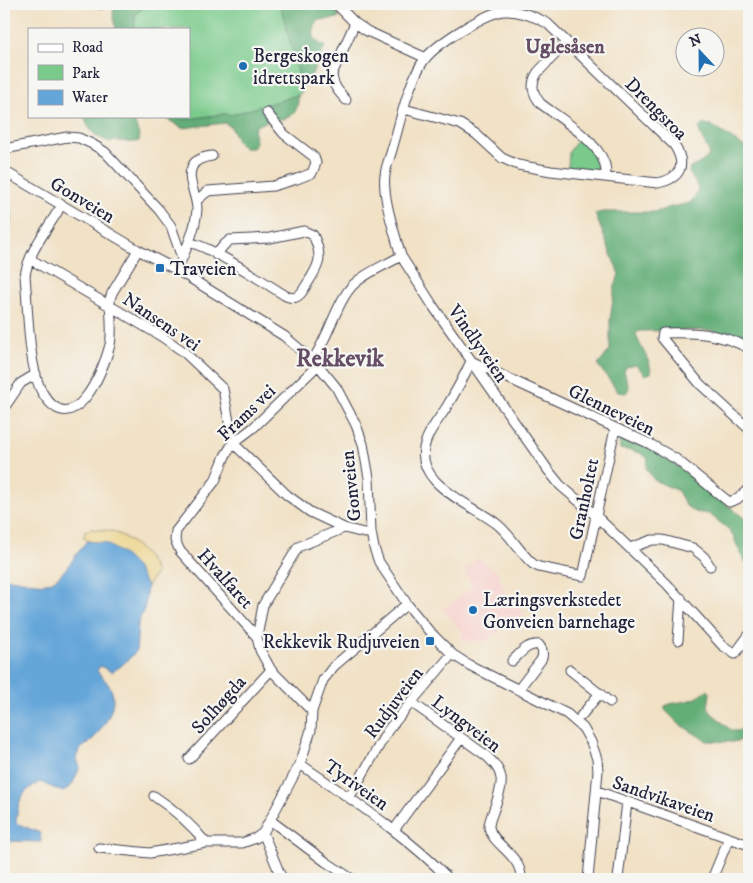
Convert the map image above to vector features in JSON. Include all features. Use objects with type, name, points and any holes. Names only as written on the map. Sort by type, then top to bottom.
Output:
[{"type":"street","points":[[336,4],[355,23],[367,31],[426,58]]},
{"type":"street","name":"Drengsroa","points":[[401,256],[386,198],[385,175],[404,109],[417,74],[426,58],[446,40],[482,19],[504,11],[523,13],[539,18],[558,32],[566,42],[674,145],[681,163],[678,173],[669,180],[658,183],[518,166],[502,158],[476,134],[460,124],[404,109]]},
{"type":"street","points":[[346,100],[336,89],[332,81],[332,74],[355,23]]},
{"type":"street","points":[[566,42],[538,72],[534,78],[533,89],[536,98],[541,104],[598,151],[604,162],[606,177]]},
{"type":"street","points":[[196,200],[208,191],[273,186],[312,173],[316,163],[314,157],[284,134],[267,113]]},
{"type":"street","points":[[4,149],[67,137],[79,138],[92,144],[105,152],[160,210],[171,226],[182,258]]},
{"type":"street","points":[[177,270],[190,244],[197,210],[191,181],[192,167],[196,161],[212,156]]},
{"type":"street","name":"Gonveien","points":[[4,171],[138,250],[177,270],[284,336],[316,362],[336,387],[346,404],[363,444],[370,489],[371,532],[374,548],[379,562],[407,604],[429,631],[452,654],[567,714],[582,728],[591,742],[597,759],[598,771],[588,879]]},
{"type":"street","points":[[58,212],[30,259],[26,267],[25,276],[31,346],[36,374],[42,392],[52,404],[61,410],[76,407],[91,391],[110,342],[112,293],[138,250]]},
{"type":"street","points":[[190,244],[201,246],[216,255],[291,298],[299,297],[320,260],[313,235],[304,231],[270,238],[230,240],[224,244],[216,255]]},
{"type":"street","points":[[316,362],[319,351],[346,295],[354,284],[401,256]]},
{"type":"street","name":"Vindlyveien","points":[[401,256],[471,361],[560,485],[595,515],[681,598],[722,646],[735,654],[749,635]]},
{"type":"street","name":"Nansens vei","points":[[30,259],[161,336],[184,352],[223,389],[234,444]]},
{"type":"street","points":[[749,348],[732,339],[698,333],[664,334],[662,338],[700,384],[749,429]]},
{"type":"street","name":"Glenneveien","points":[[471,361],[650,444],[676,459],[729,502],[738,498],[749,489]]},
{"type":"street","name":"Granholtet","points":[[471,361],[425,442],[425,460],[434,480],[444,490],[498,524],[533,564],[539,567],[583,576],[615,429]]},
{"type":"street","name":"Frams vei","points":[[175,540],[176,531],[214,482],[225,456],[234,444],[253,428],[316,362]]},
{"type":"street","points":[[4,408],[21,383],[36,374]]},
{"type":"street","points":[[234,444],[287,495],[310,512],[344,528],[364,533],[371,532]]},
{"type":"street","points":[[312,710],[271,670],[260,650],[257,637],[264,605],[298,547],[344,528]]},
{"type":"street","name":"Hvalfaret","points":[[175,540],[180,551],[190,563],[257,637]]},
{"type":"street","points":[[630,548],[652,540],[662,540],[693,548],[704,557],[710,566]]},
{"type":"street","points":[[678,640],[681,598]]},
{"type":"street","points":[[99,848],[150,853],[206,843],[242,842],[256,838],[263,833],[300,764],[311,730],[312,710],[320,687],[329,672],[407,604]]},
{"type":"street","points":[[512,661],[532,644],[539,645],[542,649],[543,656],[541,660],[518,690]]},
{"type":"street","name":"Rudjuveien","points":[[349,798],[388,730],[452,654]]},
{"type":"street","name":"Solhøgda","points":[[189,759],[271,670]]},
{"type":"street","points":[[570,670],[610,702]]},
{"type":"street","points":[[581,716],[600,693]]},
{"type":"street","name":"Lyngveien","points":[[411,702],[493,761],[500,771],[501,790],[490,819],[489,827],[492,834],[518,864],[521,879]]},
{"type":"street","points":[[450,879],[394,830],[461,738]]},
{"type":"street","name":"Tyriveien","points":[[300,764],[394,830]]},
{"type":"street","name":"Sandvikaveien","points":[[597,791],[749,845]]},
{"type":"street","points":[[154,796],[163,802],[206,843]]},
{"type":"street","points":[[618,879],[627,802]]},
{"type":"street","points":[[270,820],[352,879]]},
{"type":"street","points":[[263,833],[282,879]]},
{"type":"street","points":[[712,879],[729,838]]},
{"type":"shaded area","points":[[478,558],[497,571],[505,590],[525,615],[481,643],[472,640],[466,643],[461,636],[463,634],[443,609],[472,587],[464,570]]},
{"type":"green space","points":[[114,4],[142,4],[142,9],[135,14],[135,28],[116,28],[113,15]]},
{"type":"green space","name":"Bergeskogen idrettspark","points":[[143,4],[280,4],[300,75],[302,92],[298,95],[231,115],[224,114],[182,120],[180,118],[190,118],[190,28],[135,28],[135,18],[142,9]]},
{"type":"green space","points":[[280,4],[320,4],[321,7],[335,10],[339,16],[339,18],[319,20],[316,24],[314,28],[315,39],[325,46],[313,73],[304,85],[301,83]]},
{"type":"green space","points":[[298,95],[295,112],[290,116],[262,123],[255,127],[256,142],[253,148],[244,148],[237,141],[231,127],[225,123],[182,128],[165,118],[180,118],[183,120],[224,114],[231,115]]},
{"type":"green space","points":[[85,118],[135,118],[139,141],[103,140],[92,132]]},
{"type":"green space","points":[[702,125],[711,125],[749,150],[749,343],[710,330],[639,331],[636,334],[651,368],[651,373],[645,375],[636,365],[626,367],[624,371],[629,388],[626,393],[618,392],[598,365],[610,350],[610,320],[615,286],[619,274],[595,214],[602,212],[656,212],[690,203],[698,189],[689,172],[690,168],[701,163],[709,154],[699,128]]},
{"type":"green space","points":[[578,139],[595,153],[601,165],[599,170],[587,172],[568,168],[569,152]]},
{"type":"green space","points":[[4,205],[12,214],[9,232],[4,239]]},
{"type":"green space","points":[[622,437],[636,441],[671,462],[748,521],[749,565],[744,561],[733,536],[726,527],[709,514],[695,512],[686,506],[678,491],[654,480],[646,468],[648,459],[645,456],[635,451],[620,449],[619,439]]},
{"type":"green space","points":[[708,690],[710,693],[708,708],[727,727],[737,731],[741,730],[749,722],[749,735],[743,740],[732,742],[707,741],[679,724],[665,710],[665,706],[694,699]]},
{"type":"sand","points":[[91,529],[111,531],[118,534],[132,542],[144,553],[156,573],[147,586],[136,567],[106,543],[87,541],[84,536],[85,531]]},
{"type":"water","points":[[87,541],[106,543],[124,555],[136,567],[147,586],[145,606],[138,624],[136,652],[112,672],[100,666],[97,671],[113,694],[113,703],[109,715],[99,732],[81,748],[76,757],[80,767],[72,785],[63,792],[40,782],[28,790],[21,798],[16,823],[40,833],[41,842],[10,841],[4,855],[4,578],[38,583],[53,581],[64,571]]},
{"type":"place","name":"Bergeskogen idrettspark","points":[[243,66]]},
{"type":"place","name":"Traveien","points":[[160,268]]},
{"type":"place","name":"Læringsverkstedet Gonveien barnehage","points":[[473,610]]},
{"type":"place","name":"Rekkevik Rudjuveien","points":[[430,641]]},
{"type":"district","name":"Uglesåsen","points":[[565,46]]},
{"type":"district","name":"Rekkevik","points":[[340,358]]}]
